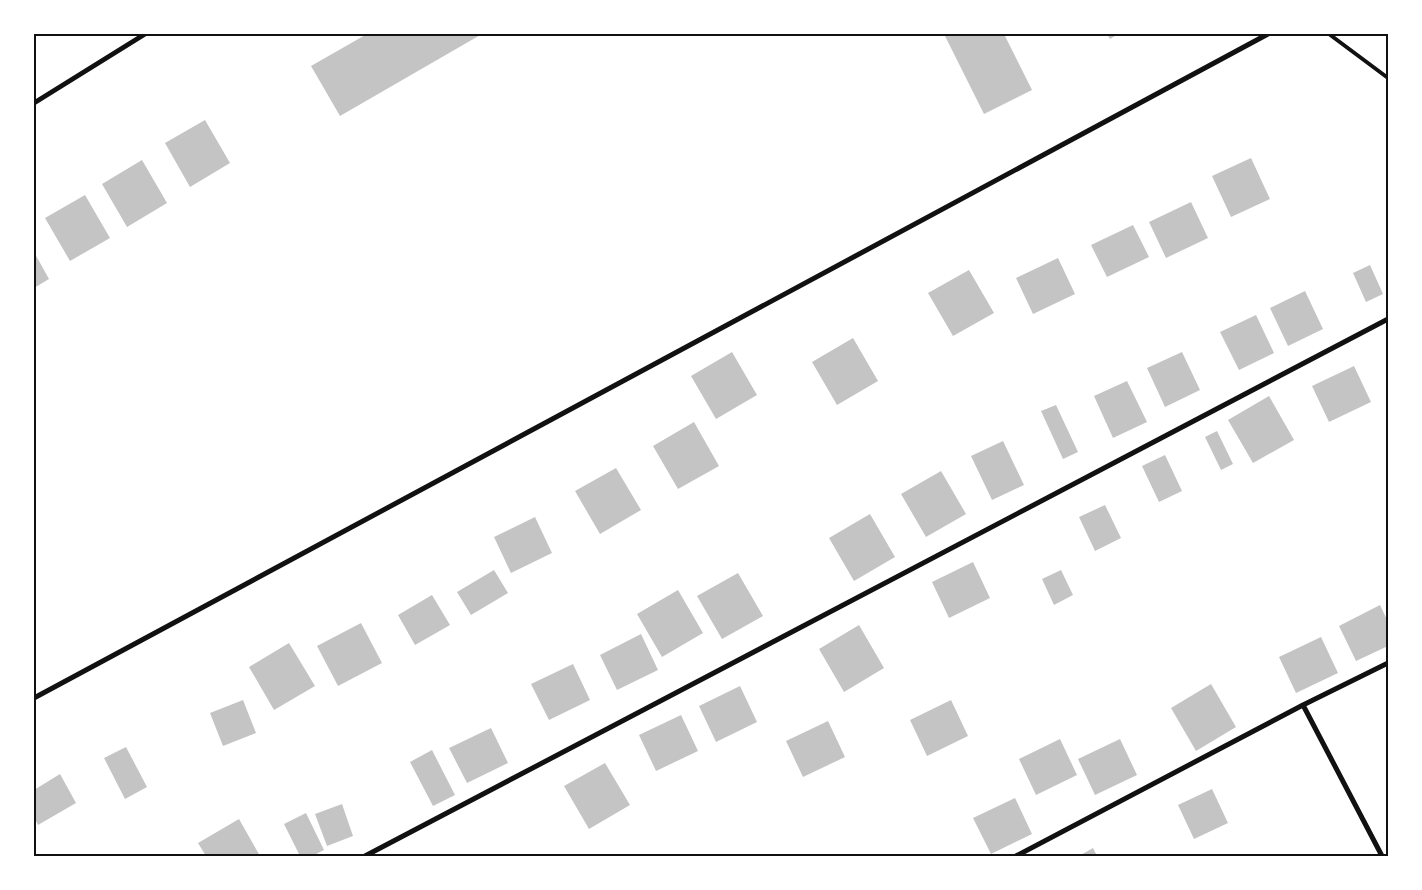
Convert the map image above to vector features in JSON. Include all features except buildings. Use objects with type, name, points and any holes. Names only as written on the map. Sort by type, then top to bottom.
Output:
[{"type":"street","points":[[34,103],[145,34]]},
{"type":"street","points":[[34,698],[1268,34]]},
{"type":"street","points":[[365,856],[1388,319]]},
{"type":"street","points":[[1017,856],[1303,705],[1388,663]]},
{"type":"street","points":[[1303,705],[1382,856]]},
{"type":"lane","points":[[1328,34],[1388,78]]}]
